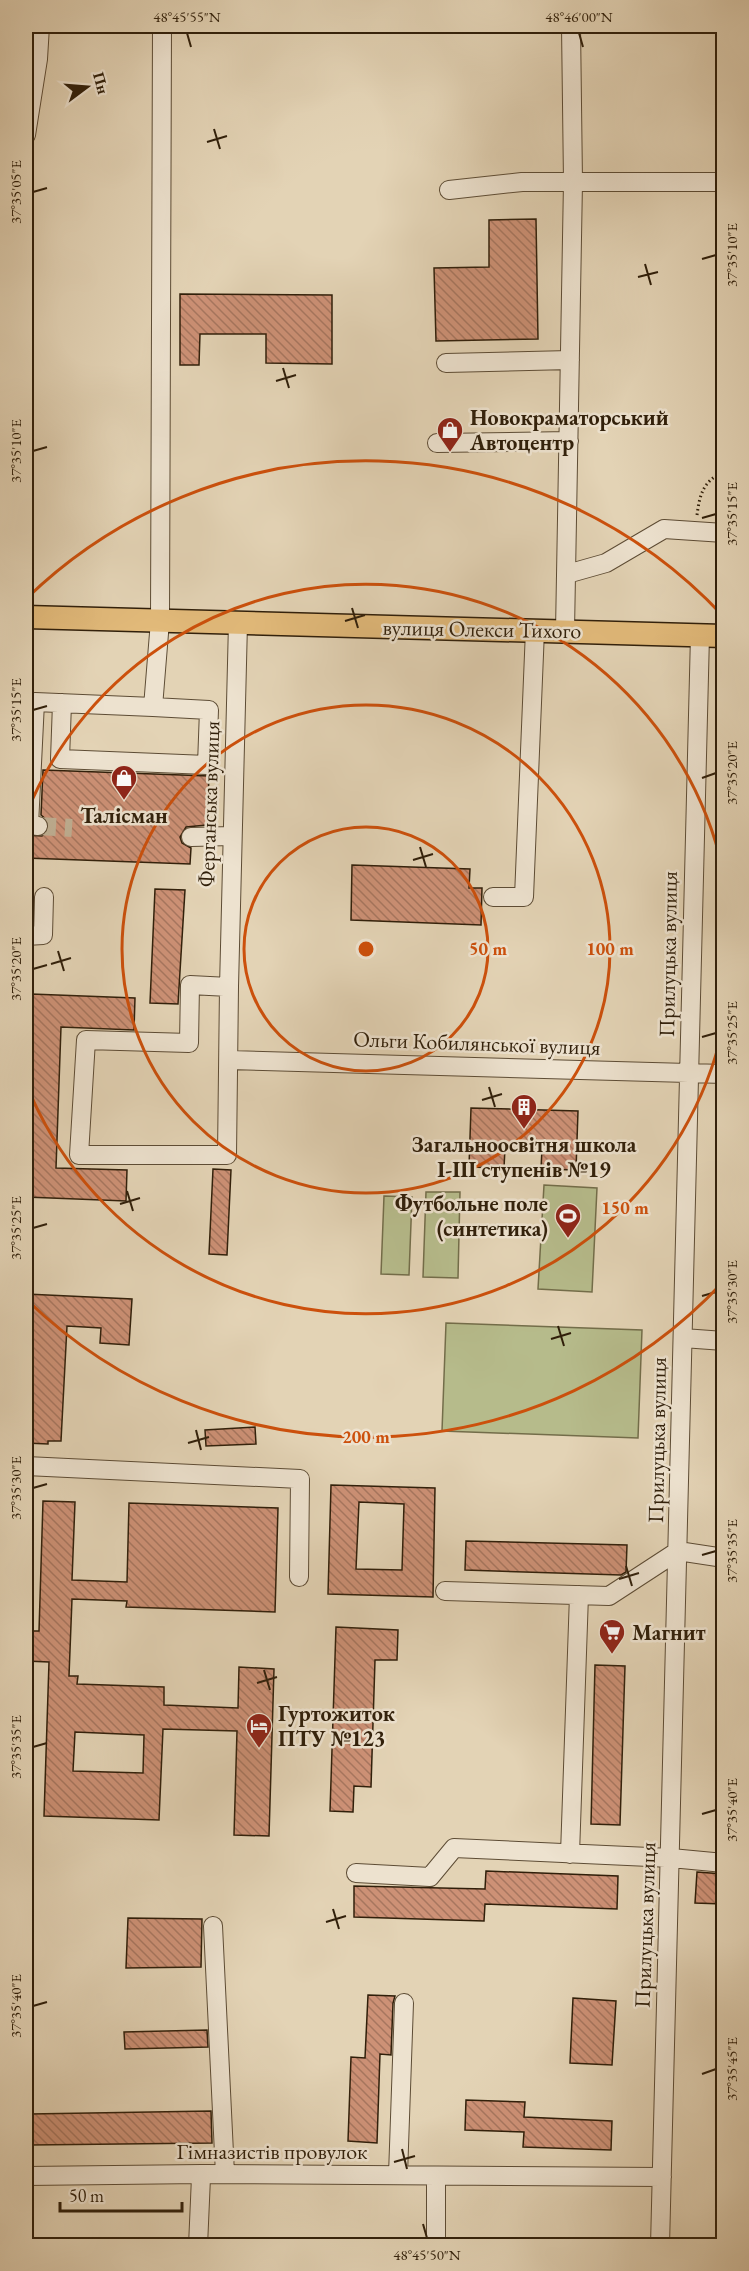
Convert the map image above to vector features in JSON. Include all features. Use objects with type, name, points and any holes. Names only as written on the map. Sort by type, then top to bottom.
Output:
[{"type":"main road","name":"вулиця Олекси Тихого","points":[[26,617],[723,636]]},
{"type":"street","points":[[26,135],[38,59],[40,26]]},
{"type":"street","points":[[153,707],[160,621],[162,26]]},
{"type":"street","points":[[565,631],[573,182],[571,26]]},
{"type":"street","points":[[449,190],[522,182],[723,182]]},
{"type":"street","points":[[446,363],[570,360]]},
{"type":"street","points":[[437,443],[569,441]]},
{"type":"street","points":[[567,574],[606,563],[664,529],[723,533]]},
{"type":"street","name":"Ферганська вулиця","points":[[229,987],[190,985],[189,1043],[86,1040],[79,1155],[226,1155],[238,623]]},
{"type":"street","points":[[493,897],[524,897],[535,630]]},
{"type":"street","name":"Прилуцька вулиця","points":[[660,2246],[700,635]]},
{"type":"street","points":[[38,826],[29,825],[35,702],[209,710],[207,765],[60,759],[62,704]]},
{"type":"street","points":[[191,837],[232,836]]},
{"type":"street","points":[[26,936],[43,935],[44,897]]},
{"type":"street","name":"Ольги Кобилянської вулиця","points":[[229,1060],[723,1074]]},
{"type":"street","points":[[683,1338],[723,1341]]},
{"type":"street","points":[[26,1466],[300,1479],[299,1577]]},
{"type":"street","points":[[444,1591],[609,1596],[678,1551],[723,1558]]},
{"type":"street","points":[[570,1854],[579,1595]]},
{"type":"street","points":[[356,1873],[430,1877],[454,1848],[671,1858],[723,1863]]},
{"type":"street","points":[[213,1926],[225,2174]]},
{"type":"street","points":[[398,2175],[404,2003]]},
{"type":"street","name":"Гімназистів провулок","points":[[26,2176],[225,2174],[662,2177]]},
{"type":"street","points":[[436,2176],[436,2246]]},
{"type":"street","points":[[198,2246],[201,2177]]},
{"type":"path","points":[[695,531],[700,494],[711,477],[723,471]]},
{"type":"green space","name":"Футбольне поле (синтетика)","points":[[544,1185],[597,1188],[592,1292],[538,1289]]},
{"type":"green space","points":[[426,1192],[460,1192],[458,1278],[423,1277]]},
{"type":"green space","points":[[384,1196],[412,1197],[409,1275],[381,1274]]},
{"type":"green space","points":[[446,1323],[642,1330],[638,1438],[442,1431]]},
{"type":"building","points":[[536,219],[538,339],[436,341],[434,268],[489,267],[489,220]]},
{"type":"building","points":[[180,294],[332,295],[332,364],[266,363],[266,334],[200,334],[199,365],[180,365]]},
{"type":"building","name":"Талісман","points":[[43,770],[209,776],[207,825],[186,827],[180,837],[182,843],[191,848],[190,864],[26,858],[26,835],[42,836],[49,828],[48,821],[41,815]]},
{"type":"building","points":[[352,865],[470,869],[469,888],[482,888],[481,925],[351,920]]},
{"type":"building","points":[[155,889],[185,890],[178,1004],[150,1003]]},
{"type":"building","points":[[31,994],[135,998],[134,1030],[61,1027],[56,1168],[127,1170],[126,1201],[26,1197]]},
{"type":"building","name":"Загальноосвітня школа І-ІІІ ступенів №19","points":[[471,1108],[578,1111],[576,1170],[541,1169],[542,1149],[505,1148],[504,1168],[469,1167]]},
{"type":"building","points":[[213,1169],[231,1170],[227,1255],[209,1254]]},
{"type":"building","points":[[26,1294],[132,1299],[129,1345],[100,1343],[101,1328],[67,1326],[61,1441],[48,1441],[48,1444],[26,1443]]},
{"type":"building","points":[[255,1427],[256,1444],[206,1446],[205,1430]]},
{"type":"building","points":[[331,1485],[435,1488],[433,1597],[328,1594]],"holes":[[[359,1502],[404,1504],[402,1570],[356,1569]]]},
{"type":"building","points":[[43,1501],[75,1502],[72,1580],[127,1582],[129,1503],[278,1508],[275,1612],[126,1607],[127,1601],[72,1599],[69,1676],[78,1676],[77,1684],[164,1687],[164,1705],[238,1708],[239,1667],[274,1669],[269,1836],[234,1835],[237,1731],[163,1729],[159,1820],[44,1816],[49,1662],[26,1661],[26,1631],[39,1631]],"holes":[[[75,1732],[144,1735],[143,1773],[73,1771]]]},
{"type":"building","points":[[466,1541],[627,1545],[626,1572],[621,1575],[465,1570]]},
{"type":"building","points":[[336,1627],[398,1630],[397,1660],[375,1660],[371,1787],[354,1786],[353,1812],[330,1811]]},
{"type":"building","points":[[595,1665],[625,1666],[620,1825],[591,1824]]},
{"type":"building","points":[[486,1871],[618,1876],[617,1909],[485,1904],[484,1921],[354,1917],[354,1886],[485,1889]]},
{"type":"building","points":[[697,1872],[723,1874],[723,1904],[695,1903]]},
{"type":"building","points":[[128,1918],[202,1919],[201,1967],[126,1968]]},
{"type":"building","points":[[368,1995],[395,1996],[391,2055],[380,2054],[377,2143],[348,2141],[351,2057],[365,2058]]},
{"type":"building","points":[[573,1998],[616,2001],[612,2065],[570,2063]]},
{"type":"building","points":[[207,2030],[208,2047],[125,2049],[124,2032]]},
{"type":"building","points":[[466,2100],[525,2102],[524,2117],[612,2121],[611,2150],[523,2147],[524,2132],[465,2130]]},
{"type":"building","points":[[211,2111],[212,2143],[30,2145],[30,2114]]},
{"type":"tunnel","points":[[38,826],[72,828]]},
{"type":"place","name":"Новокраматорський Автоцентр","points":[[450,453]]},
{"type":"place","name":"Талісман","points":[[124,801]]},
{"type":"place","name":"Загальноосвітня школа І-ІІІ ступенів №19","points":[[524,1130]]},
{"type":"place","name":"Футбольне поле (синтетика)","points":[[568,1239]]},
{"type":"place","name":"Магнит","points":[[612,1655]]},
{"type":"place","name":"Гуртожиток ПТУ №123","points":[[259,1749]]}]
